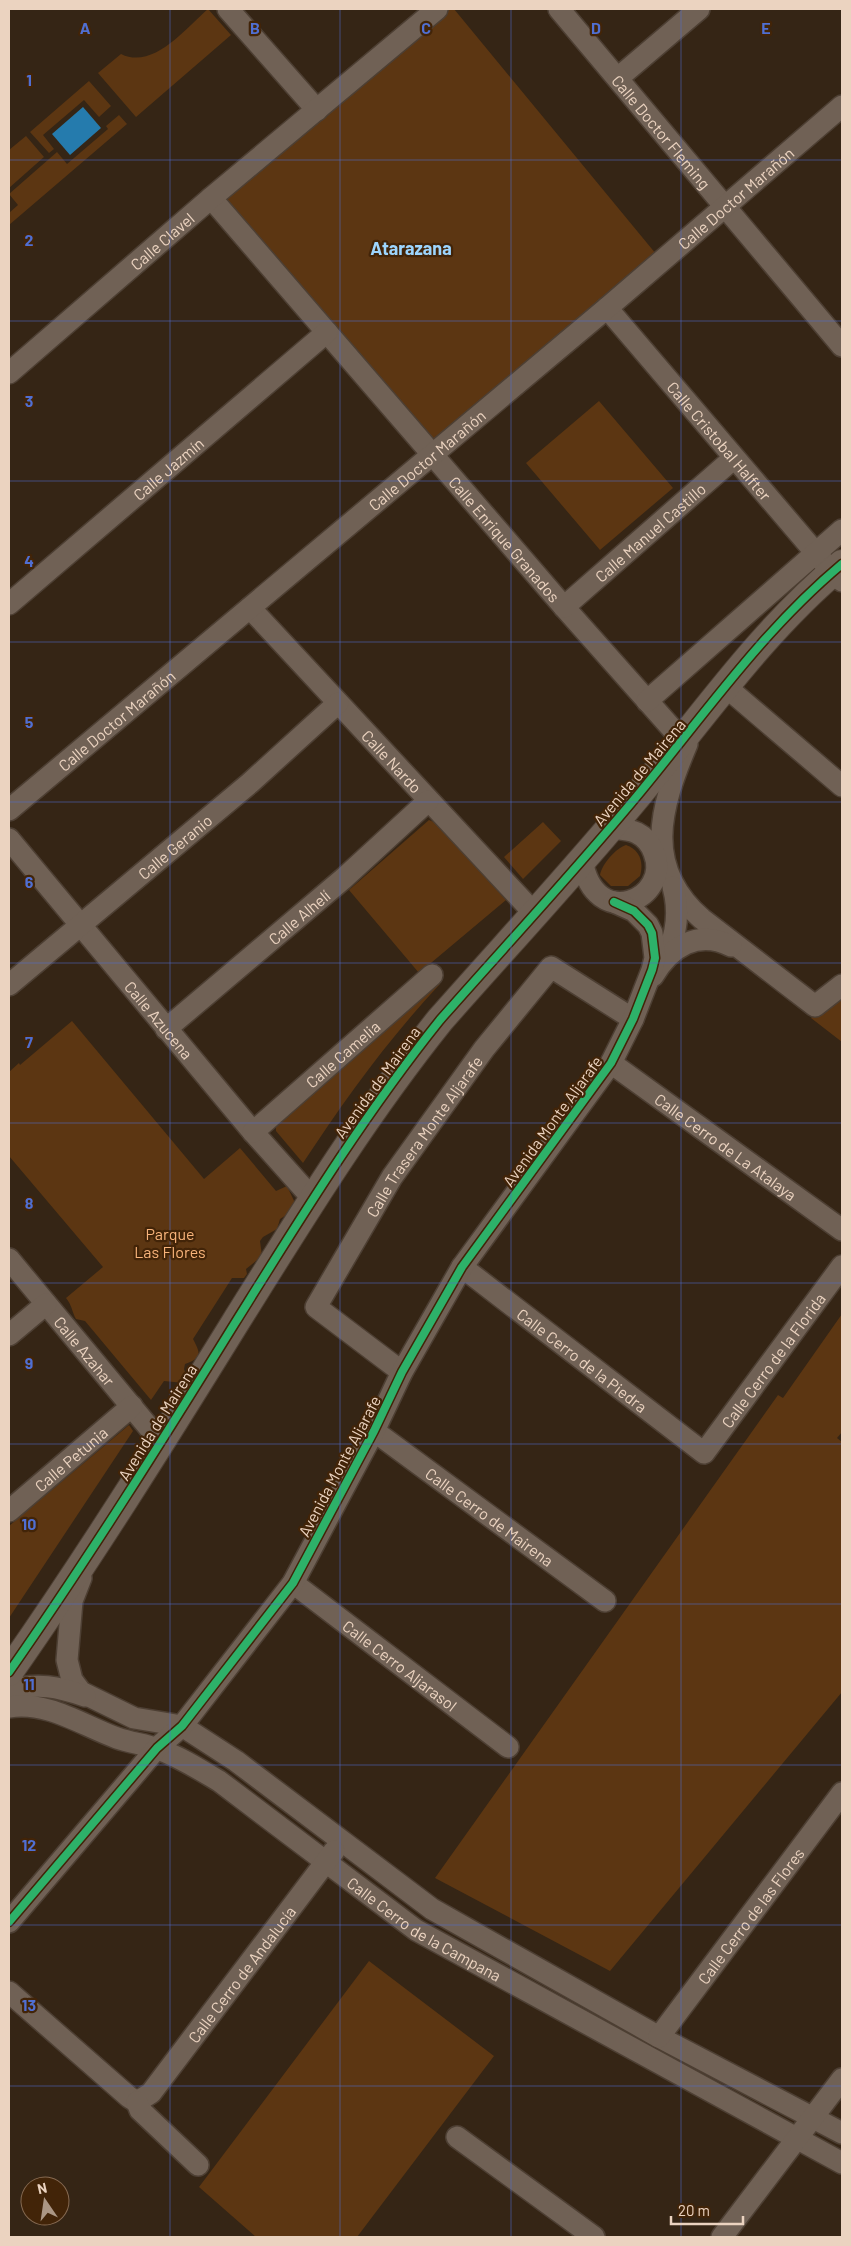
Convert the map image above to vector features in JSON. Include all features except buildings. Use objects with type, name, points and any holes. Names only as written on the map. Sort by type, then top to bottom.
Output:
[{"type":"street","points":[[228,9],[317,110]]},
{"type":"street","name":"Calle Clavel","points":[[9,373],[211,198],[437,9]]},
{"type":"street","name":"Calle Doctor Fleming","points":[[559,9],[842,346]]},
{"type":"street","points":[[618,78],[699,9]]},
{"type":"street","name":"Calle Doctor Marañón","points":[[9,810],[607,308],[723,206],[842,106]]},
{"type":"street","name":"Calle Enrique Granados","points":[[211,198],[683,741]]},
{"type":"street","name":"Calle Cristobal Halfter","points":[[607,308],[734,458],[833,568]]},
{"type":"street","name":"Calle Jazmín","points":[[9,604],[327,332]]},
{"type":"street","name":"Calle Manuel Castillo","points":[[564,606],[734,458]]},
{"type":"street","points":[[647,700],[833,568],[842,530]]},
{"type":"street","name":"Avenida de Mairena","points":[[9,1672],[56,1604],[161,1442],[313,1199],[411,1056],[440,1020],[610,828],[773,629],[833,568]]},
{"type":"street","name":"Calle Nardo","points":[[250,608],[534,913]]},
{"type":"street","points":[[725,686],[842,786]]},
{"type":"street","name":"Calle Geranio","points":[[9,985],[250,783],[338,703]]},
{"type":"street","points":[[645,990],[666,957],[675,934],[677,908],[662,845],[667,796],[688,743],[703,715]]},
{"type":"street","name":"Calle Alhelí","points":[[166,1029],[343,879],[428,801]]},
{"type":"street","points":[[610,828],[639,834],[652,847],[670,880],[692,910],[743,952],[815,1006],[842,984]]},
{"type":"street","name":"Calle Azucena","points":[[9,839],[166,1029],[253,1132],[313,1199]]},
{"type":"street","points":[[614,902],[632,900],[641,896],[653,882],[657,864],[652,847]]},
{"type":"street","points":[[582,860],[586,880],[591,888],[606,899],[661,929],[675,934],[725,943],[743,952]]},
{"type":"street","points":[[642,918],[652,933],[655,947],[652,970],[645,990]]},
{"type":"street","points":[[666,957],[687,943],[708,940]]},
{"type":"street","name":"Calle Trasera Monte Aljarafe","points":[[402,1372],[316,1307],[392,1177],[484,1049],[551,967],[633,1019]]},
{"type":"street","name":"Calle Camelia","points":[[253,1132],[432,975]]},
{"type":"street","name":"Avenida Monte Aljarafe","points":[[9,1922],[157,1748],[182,1726],[293,1583],[374,1431],[402,1372],[462,1267],[611,1063],[645,990]]},
{"type":"street","name":"Calle Cerro de La Atalaya","points":[[611,1063],[842,1230]]},
{"type":"street","name":"Calle Azahar","points":[[9,1259],[161,1442]]},
{"type":"street","name":"Calle Cerro de la Florida","points":[[704,1453],[842,1266]]},
{"type":"street","name":"Calle Cerro de la Piedra","points":[[462,1267],[704,1453]]},
{"type":"street","points":[[9,1335],[46,1304]]},
{"type":"street","name":"Calle Petunia","points":[[9,1511],[132,1406]]},
{"type":"street","name":"Calle Cerro de Mairena","points":[[374,1431],[606,1602]]},
{"type":"street","name":"Calle Cerro de la Campana","points":[[88,1697],[76,1686],[69,1671],[67,1660],[71,1612],[75,1590],[104,1530]]},
{"type":"street","name":"Calle Cerro Aljarasol","points":[[293,1583],[508,1746]]},
{"type":"street","name":"Calle Cerro de la Campana","points":[[9,1691],[43,1685],[54,1686],[88,1697],[134,1718],[182,1726],[236,1761],[432,1909],[659,2037],[842,2132]]},
{"type":"street","name":"Calle Cerro de la Campana","points":[[9,1707],[35,1706],[49,1709],[119,1739],[157,1748],[188,1762],[219,1782],[416,1930],[842,2163]]},
{"type":"street","name":"Calle Cerro de las Flores","points":[[659,2037],[842,1793]]},
{"type":"street","name":"Calle Cerro de Andalucía","points":[[137,2102],[151,2093],[342,1841]]},
{"type":"street","points":[[9,1992],[137,2102],[140,2110],[198,2165]]},
{"type":"street","points":[[722,2237],[842,2078]]},
{"type":"street","points":[[457,2137],[594,2237]]},
{"type":"green space","points":[[208,9],[231,35],[136,117],[98,73],[121,54],[145,57],[157,52],[179,36]]},
{"type":"green space","points":[[437,9],[454,9],[661,260],[433,454],[211,198]]},
{"type":"green space","points":[[89,81],[111,106],[99,117],[84,100],[43,135],[54,149],[49,153],[30,132]]},
{"type":"green space","points":[[119,115],[127,124],[9,225],[9,213],[18,205],[9,194],[57,152],[67,164],[108,129],[106,126]]},
{"type":"green space","points":[[26,136],[44,157],[9,188],[9,150]]},
{"type":"green space","points":[[599,401],[673,488],[600,550],[526,463]]},
{"type":"green space","points":[[429,820],[436,823],[506,900],[419,973],[349,890]]},
{"type":"green space","points":[[543,822],[561,841],[523,879],[504,857]]},
{"type":"green space","points":[[626,845],[635,850],[640,857],[640,876],[628,886],[611,886],[600,875],[601,871],[606,861]]},
{"type":"green space","points":[[437,982],[440,984],[367,1071],[303,1163],[276,1131],[276,1127]]},
{"type":"green space","points":[[842,993],[842,1042],[811,1018]]},
{"type":"green space","name":"Parque Las Flores","points":[[72,1021],[204,1179],[240,1148],[276,1191],[287,1186],[296,1205],[294,1210],[280,1219],[277,1229],[263,1237],[260,1241],[262,1256],[246,1269],[247,1274],[244,1278],[232,1278],[193,1339],[198,1348],[198,1355],[195,1360],[185,1364],[184,1369],[188,1380],[184,1383],[164,1381],[151,1400],[85,1321],[76,1319],[66,1298],[103,1267],[9,1156],[9,1072]]},
{"type":"green space","points":[[842,1314],[842,1432],[837,1438],[842,1442],[842,1692],[610,1971],[435,1878],[778,1395],[783,1398]]},
{"type":"green space","points":[[129,1425],[133,1431],[9,1618],[9,1526]]},
{"type":"green space","points":[[369,1961],[494,2056],[357,2237],[256,2237],[199,2187]]},
{"type":"water","points":[[83,107],[101,128],[70,155],[52,134]]},
{"type":"cycle path","points":[[9,1672],[124,1499],[333,1168],[412,1056],[440,1020],[642,790],[761,644],[814,589],[842,564]]},
{"type":"cycle path","points":[[9,1922],[157,1748],[182,1726],[293,1583],[374,1431],[402,1372],[462,1267],[611,1063],[633,1019],[655,958],[652,933],[648,925],[634,911],[614,902]]},
{"type":"district","name":"Atarazana","points":[[411,248]]}]
